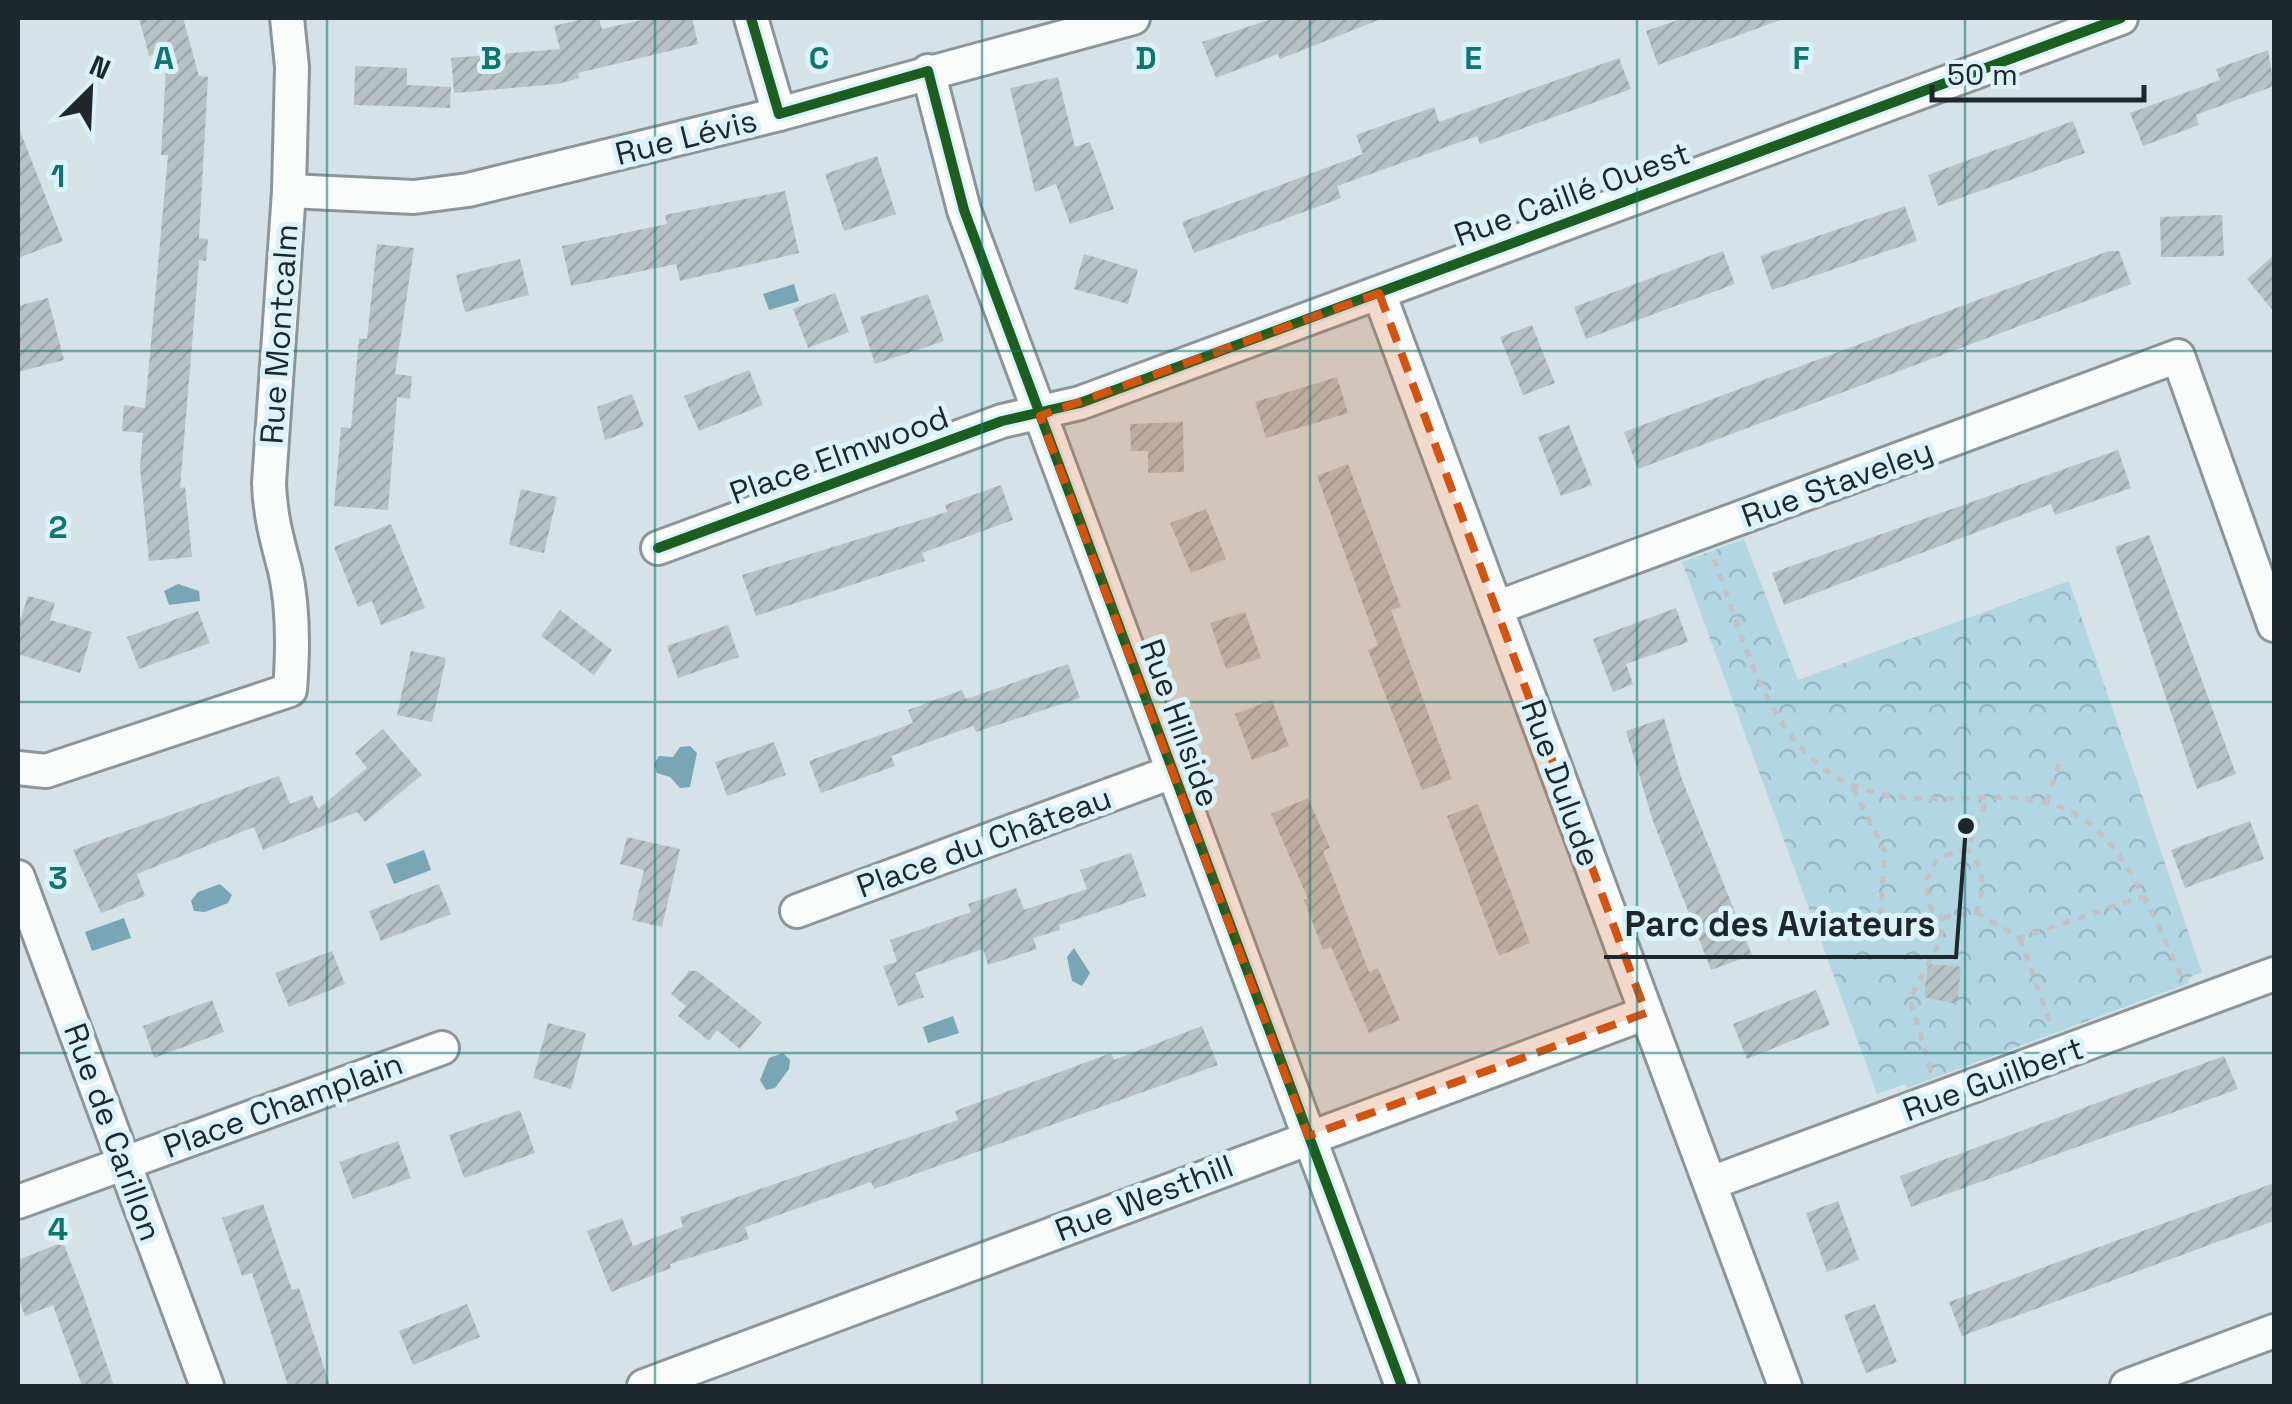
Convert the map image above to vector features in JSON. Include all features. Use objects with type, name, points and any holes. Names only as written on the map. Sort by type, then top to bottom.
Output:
[{"type":"street","name":"Rue Montcalm","points":[[18,768],[46,771],[290,690],[293,648],[285,572],[270,518],[289,191],[292,66],[287,18]]},
{"type":"street","points":[[751,18],[779,114]]},
{"type":"street","name":"Rue Lévis","points":[[289,191],[414,197],[450,194],[779,114],[1134,18]]},
{"type":"street","name":"Rue Caillé Ouest","points":[[1040,416],[2121,18]]},
{"type":"street","name":"Rue Hillside","points":[[928,71],[964,210],[1402,1386]]},
{"type":"street","name":"Rue Dulude","points":[[1379,292],[1785,1386]]},
{"type":"street","name":"Rue Staveley","points":[[1496,608],[2178,356],[2274,624]]},
{"type":"street","name":"Place Elmwood","points":[[658,548],[1002,421],[1040,416]]},
{"type":"street","name":"Place du Château","points":[[797,911],[1172,772]]},
{"type":"street","name":"Rue de Carillon","points":[[18,877],[207,1386]]},
{"type":"street","name":"Rue Guilbert","points":[[1711,1183],[2274,974]]},
{"type":"street","name":"Rue Westhill","points":[[644,1386],[1646,1012]]},
{"type":"street","name":"Place Champlain","points":[[18,1202],[442,1048]]},
{"type":"street","points":[[2127,1386],[2274,1332]]},
{"type":"path","points":[[1704,533],[1761,682],[1803,750],[1852,788],[1879,796],[2047,802],[2072,812],[2098,831],[2117,853],[2193,1006]]},
{"type":"path","points":[[2047,802],[2059,763]]},
{"type":"path","points":[[1852,788],[1885,852],[1879,938]]},
{"type":"path","points":[[1967,849],[1986,800]]},
{"type":"path","points":[[1967,849],[1984,876],[1976,912]]},
{"type":"path","points":[[1939,1099],[1910,999],[1940,941],[1943,918],[1926,897],[1928,870],[1950,852],[1967,849]]},
{"type":"path","points":[[2020,938],[2141,896]]},
{"type":"path","points":[[1943,918],[1976,912],[2020,938],[2062,1054]]},
{"type":"highlighted area","points":[[1379,293],[1646,1013],[1308,1136],[1040,416]]},
{"type":"green space","points":[[1744,539],[1798,680],[2069,581],[2202,972],[2188,978],[2189,983],[1907,1088],[1905,1084],[1877,1094],[1682,562]]},
{"type":"shaded area","points":[[794,284],[799,301],[769,310],[763,294]]},
{"type":"shaded area","points":[[178,584],[199,591],[200,601],[169,605],[164,591]]},
{"type":"shaded area","points":[[690,746],[697,753],[690,787],[680,788],[670,777],[657,773],[654,764],[659,756],[673,757],[680,747]]},
{"type":"shaded area","points":[[424,850],[431,870],[394,884],[386,864]]},
{"type":"shaded area","points":[[220,884],[232,895],[228,903],[205,912],[194,911],[191,901],[198,892]]},
{"type":"shaded area","points":[[124,918],[131,938],[92,951],[85,932]]},
{"type":"shaded area","points":[[1074,948],[1090,973],[1082,986],[1072,981],[1067,957]]},
{"type":"shaded area","points":[[953,1016],[959,1033],[928,1043],[923,1027]]},
{"type":"shaded area","points":[[783,1053],[790,1060],[789,1069],[775,1088],[766,1090],[760,1080],[769,1058]]},
{"type":"building","points":[[139,18],[183,18],[199,76],[208,77],[199,238],[208,239],[206,261],[199,260],[180,488],[185,487],[192,557],[149,561],[140,467],[143,433],[122,431],[124,405],[145,408],[168,155],[161,155],[167,51],[149,56]]},
{"type":"building","points":[[599,18],[602,29],[651,18],[692,18],[698,44],[578,73],[579,78],[558,84],[454,93],[451,58],[560,49],[554,26]]},
{"type":"building","points":[[1274,18],[1381,19],[1280,59],[1278,54],[1216,78],[1202,42]]},
{"type":"building","points":[[1684,18],[1780,20],[1658,65],[1646,31]]},
{"type":"building","points":[[2268,50],[2274,86],[2196,115],[2199,125],[2143,146],[2130,113],[2220,80],[2216,69]]},
{"type":"building","points":[[1619,58],[1631,89],[1480,144],[1477,136],[1337,186],[1341,198],[1194,253],[1182,222],[1363,154],[1356,135],[1434,107],[1439,122]]},
{"type":"building","points":[[355,66],[407,68],[407,85],[451,87],[450,108],[354,105]]},
{"type":"building","points":[[1058,77],[1075,147],[1090,142],[1114,209],[1070,224],[1056,184],[1035,192],[1010,88]]},
{"type":"building","points":[[2073,121],[2085,153],[1938,206],[1928,175]]},
{"type":"building","points":[[18,126],[63,241],[18,258]]},
{"type":"building","points":[[877,156],[896,214],[844,231],[825,174]]},
{"type":"building","points":[[785,191],[799,253],[680,281],[676,264],[571,286],[562,246],[667,224],[665,215]]},
{"type":"building","points":[[1905,206],[1917,241],[1772,290],[1760,256]]},
{"type":"building","points":[[2222,215],[2224,256],[2161,257],[2160,217]]},
{"type":"building","points":[[377,244],[414,248],[395,374],[412,376],[410,399],[397,397],[388,510],[334,506],[341,427],[351,428],[359,338],[367,339]]},
{"type":"building","points":[[1723,251],[1735,284],[1586,339],[1574,307]]},
{"type":"building","points":[[2109,251],[2119,251],[2131,284],[1638,469],[1624,432]]},
{"type":"building","points":[[1084,254],[1138,270],[1128,304],[1074,289]]},
{"type":"building","points":[[2274,255],[2274,312],[2247,279]]},
{"type":"building","points":[[520,259],[529,295],[465,312],[456,275]]},
{"type":"building","points":[[835,293],[849,332],[808,348],[793,309]]},
{"type":"building","points":[[928,294],[944,341],[875,364],[860,317]]},
{"type":"building","points":[[48,298],[64,360],[18,372],[18,306]]},
{"type":"building","points":[[1532,325],[1555,383],[1523,395],[1500,337]]},
{"type":"building","points":[[749,370],[763,405],[699,431],[684,396]]},
{"type":"building","points":[[1337,377],[1348,413],[1266,438],[1255,402]]},
{"type":"building","points":[[632,394],[644,426],[605,440],[597,407]]},
{"type":"building","points":[[1183,422],[1184,472],[1148,473],[1148,451],[1131,451],[1130,424]]},
{"type":"building","points":[[1569,425],[1592,485],[1561,496],[1538,437]]},
{"type":"building","points":[[2118,450],[2131,488],[2055,515],[2051,504],[1784,605],[1772,573]]},
{"type":"building","points":[[1348,464],[1401,607],[1391,610],[1452,779],[1422,790],[1368,650],[1378,646],[1317,476]]},
{"type":"building","points":[[1001,485],[1013,520],[922,553],[925,561],[756,616],[742,575],[947,512],[945,505]]},
{"type":"building","points":[[521,489],[557,497],[544,553],[509,545]]},
{"type":"building","points":[[1206,509],[1226,559],[1191,573],[1170,523]]},
{"type":"building","points":[[391,524],[425,608],[381,625],[372,601],[358,607],[334,547]]},
{"type":"building","points":[[2149,535],[2236,774],[2197,789],[2115,547]]},
{"type":"building","points":[[28,596],[55,603],[50,620],[92,632],[80,673],[18,654],[18,626]]},
{"type":"building","points":[[1676,608],[1688,642],[1626,664],[1633,684],[1613,692],[1593,639]]},
{"type":"building","points":[[560,610],[612,650],[594,675],[541,636]]},
{"type":"building","points":[[198,611],[210,643],[139,669],[127,637]]},
{"type":"building","points":[[1245,612],[1261,658],[1226,669],[1210,623]]},
{"type":"building","points":[[728,625],[739,657],[678,678],[667,646]]},
{"type":"building","points":[[411,651],[446,658],[432,722],[397,715]]},
{"type":"building","points":[[1068,664],[1080,698],[976,732],[973,726],[891,756],[895,766],[821,793],[809,761],[913,723],[908,710],[962,690],[966,699]]},
{"type":"building","points":[[1272,700],[1289,746],[1252,760],[1235,714]]},
{"type":"building","points":[[1664,718],[1681,777],[1752,955],[1711,970],[1653,821],[1626,731]]},
{"type":"building","points":[[383,729],[422,775],[365,822],[357,812],[263,850],[254,827],[137,874],[145,896],[101,913],[73,850],[279,776],[290,804],[312,795],[318,809],[367,768],[355,753]]},
{"type":"building","points":[[774,742],[786,775],[727,796],[715,762]]},
{"type":"building","points":[[1308,798],[1330,848],[1323,851],[1369,972],[1378,968],[1400,1020],[1369,1033],[1331,947],[1323,950],[1304,900],[1308,899],[1271,814]]},
{"type":"building","points":[[1478,804],[1530,943],[1499,956],[1447,816]]},
{"type":"building","points":[[2250,821],[2264,859],[2185,888],[2171,850]]},
{"type":"building","points":[[627,837],[680,849],[662,927],[632,920],[644,870],[620,864]]},
{"type":"building","points":[[1131,853],[1146,896],[1059,925],[1060,930],[1033,938],[1037,949],[988,965],[983,949],[915,973],[924,997],[898,1006],[883,966],[897,962],[890,940],[971,912],[968,904],[1016,888],[1024,910],[1087,889],[1080,870]]},
{"type":"building","points":[[439,884],[451,914],[381,941],[369,911]]},
{"type":"building","points":[[332,951],[345,984],[289,1007],[275,973]]},
{"type":"building","points":[[1928,964],[1961,967],[1957,1004],[1924,997]]},
{"type":"building","points":[[689,971],[697,971],[762,1022],[740,1049],[717,1030],[709,1041],[678,1016],[686,1006],[671,994]]},
{"type":"building","points":[[1816,990],[1830,1025],[1747,1059],[1733,1024]]},
{"type":"building","points":[[212,1000],[224,1032],[154,1058],[143,1026]]},
{"type":"building","points":[[548,1023],[586,1033],[571,1089],[533,1078]]},
{"type":"building","points":[[1202,1026],[1218,1065],[874,1189],[871,1182],[745,1227],[749,1239],[670,1264],[671,1268],[611,1292],[587,1231],[622,1218],[633,1246],[683,1227],[680,1217],[958,1120],[955,1111],[1111,1053],[1114,1060]]},
{"type":"building","points":[[2224,1056],[2238,1089],[1911,1207],[1900,1176]]},
{"type":"building","points":[[520,1110],[535,1153],[464,1178],[449,1135]]},
{"type":"building","points":[[398,1141],[411,1178],[353,1199],[339,1162]]},
{"type":"building","points":[[2274,1183],[2274,1221],[1962,1336],[1949,1302]]},
{"type":"building","points":[[1838,1201],[1859,1260],[1827,1272],[1806,1213]]},
{"type":"building","points":[[263,1204],[292,1290],[299,1288],[330,1386],[288,1386],[252,1273],[242,1276],[222,1218]]},
{"type":"building","points":[[63,1242],[114,1386],[82,1386],[53,1305],[25,1316],[18,1297],[18,1260]]},
{"type":"building","points":[[467,1304],[480,1337],[413,1365],[399,1331]]},
{"type":"building","points":[[1875,1304],[1897,1362],[1866,1373],[1844,1315]]},
{"type":"cycle path","points":[[751,18],[779,114],[928,71],[964,210],[1402,1386]]},
{"type":"cycle path","points":[[658,548],[1002,421],[1080,403],[2121,18]]},
{"type":"place","name":"Parc des Aviateurs","points":[[1966,826]]}]
